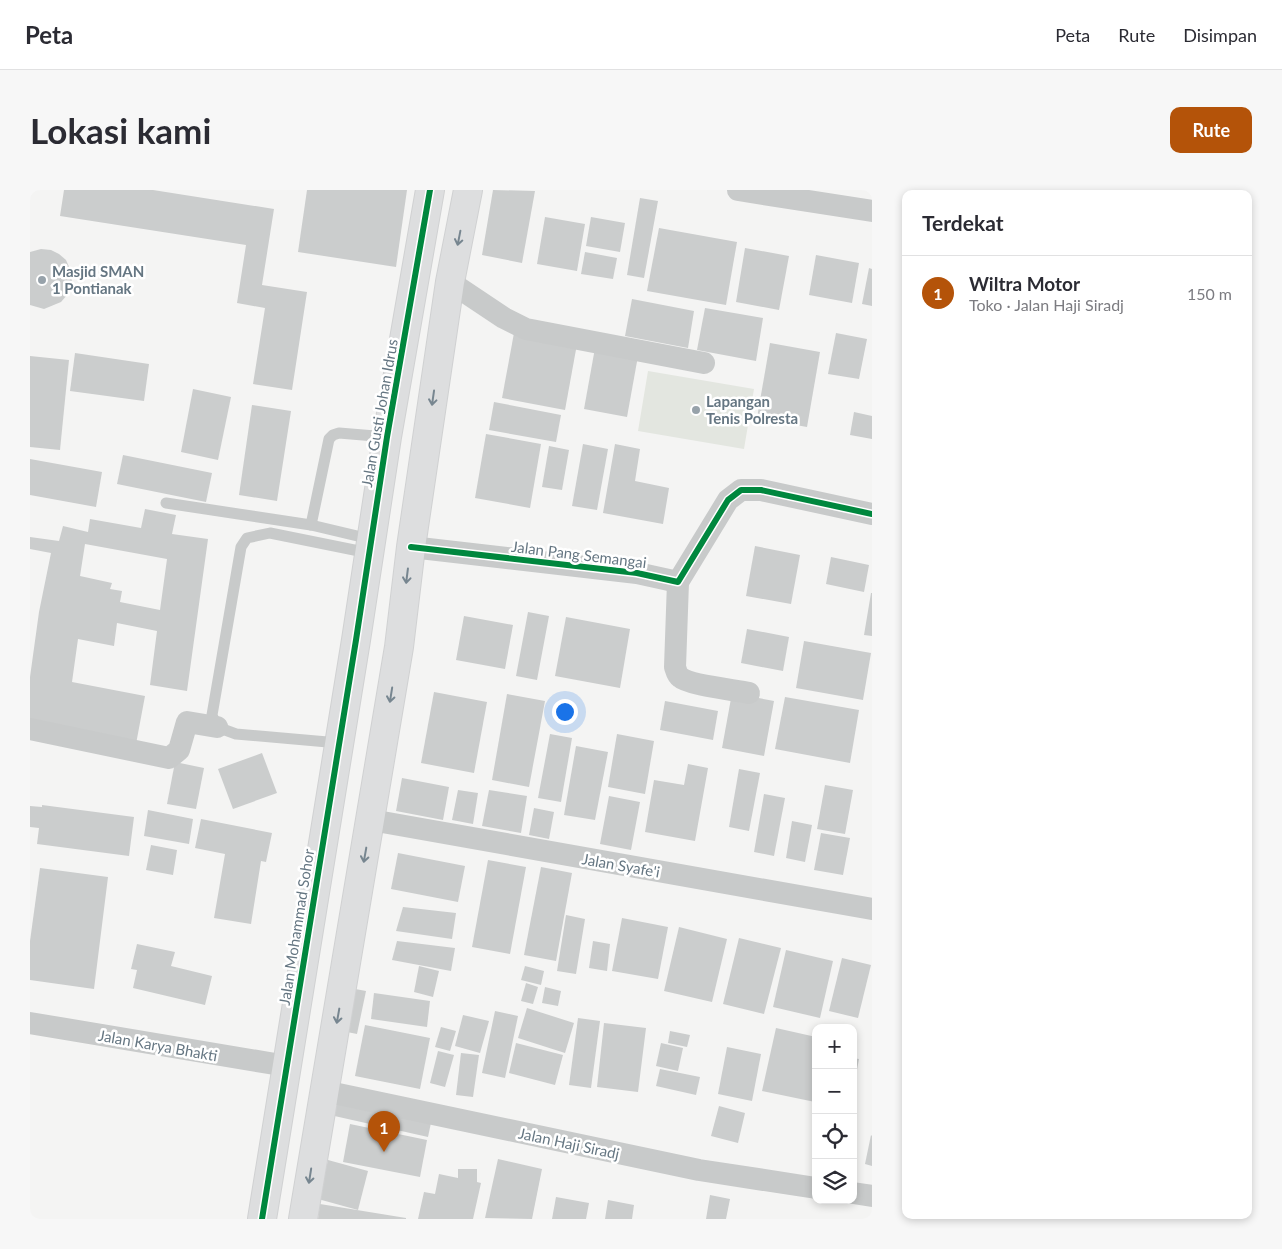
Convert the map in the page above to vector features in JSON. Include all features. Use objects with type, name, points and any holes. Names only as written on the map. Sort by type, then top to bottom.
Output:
[{"type":"street","name":"Jalan Gusti Johan Idrus","points":[[356,640],[387,437],[430,190]]},
{"type":"street","points":[[304,1219],[399,647],[411,547],[450,282],[468,190]]},
{"type":"street","points":[[738,190],[808,195],[872,211]]},
{"type":"street","points":[[450,282],[504,318],[526,329],[704,363]]},
{"type":"street","points":[[749,693],[690,682],[680,678],[675,667],[678,582],[728,500],[741,490],[761,490],[872,514]]},
{"type":"street","name":"Jalan Pang Semangai","points":[[411,547],[637,573],[678,582]]},
{"type":"street","points":[[356,640],[399,647]]},
{"type":"street","name":"Jalan Mohammad Sohor","points":[[262,1219],[356,640]]},
{"type":"street","points":[[30,729],[169,758],[179,750],[187,722],[217,727]]},
{"type":"street","name":"Jalan Syafe'i","points":[[371,820],[872,909]]},
{"type":"street","name":"Jalan Karya Bhakti","points":[[30,1023],[286,1066]]},
{"type":"street","name":"Jalan Haji Siradj","points":[[324,1091],[699,1170],[812,1187]]},
{"type":"street","points":[[857,1194],[872,1196]]},
{"type":"lane","points":[[311,525],[329,439],[339,433],[387,437]]},
{"type":"lane","points":[[166,503],[311,525],[370,546]]},
{"type":"lane","points":[[339,743],[236,734],[217,727],[212,715],[241,547],[247,538],[270,534],[370,546]]},
{"type":"shaded area","name":"Lapangan Tenis Polresta","points":[[648,371],[754,389],[744,449],[638,431]]},
{"type":"building","points":[[64,190],[153,190],[274,209],[262,285],[307,292],[292,390],[253,384],[265,308],[237,303],[246,245],[60,216]]},
{"type":"building","points":[[307,190],[407,190],[396,267],[298,252]]},
{"type":"building","points":[[493,190],[535,191],[522,263],[482,255]]},
{"type":"building","points":[[640,198],[658,201],[644,278],[627,275]]},
{"type":"building","points":[[545,217],[585,224],[577,271],[537,264]]},
{"type":"building","points":[[591,217],[625,223],[620,252],[586,246]]},
{"type":"building","points":[[659,228],[737,242],[726,305],[647,291]]},
{"type":"building","points":[[745,248],[789,256],[779,310],[736,302]]},
{"type":"building","points":[[41,249],[51,250],[66,260],[72,278],[71,287],[61,302],[44,309],[30,305],[30,252]]},
{"type":"building","points":[[585,252],[617,258],[613,279],[581,274]]},
{"type":"building","points":[[816,255],[859,263],[852,303],[809,295]]},
{"type":"building","points":[[869,268],[872,269],[872,306],[862,304]]},
{"type":"building","points":[[632,299],[694,311],[688,348],[625,336]]},
{"type":"building","points":[[705,308],[763,318],[756,361],[697,350]]},
{"type":"building","points":[[514,333],[577,344],[565,410],[502,398]]},
{"type":"building","points":[[836,333],[867,339],[859,379],[828,374]]},
{"type":"building","points":[[770,343],[820,352],[807,427],[757,418]]},
{"type":"building","points":[[595,348],[638,356],[627,417],[584,409]]},
{"type":"building","points":[[75,353],[149,364],[144,401],[70,391]]},
{"type":"building","points":[[30,356],[69,360],[60,450],[30,447]]},
{"type":"building","points":[[193,389],[231,397],[218,460],[181,452]]},
{"type":"building","points":[[494,402],[561,415],[556,442],[489,430]]},
{"type":"building","points":[[252,405],[291,411],[277,501],[239,495]]},
{"type":"building","points":[[854,412],[872,416],[872,439],[850,435]]},
{"type":"building","points":[[486,434],[541,444],[530,508],[475,498]]},
{"type":"building","points":[[583,444],[608,449],[597,510],[572,506]]},
{"type":"building","points":[[615,444],[640,449],[635,481],[669,488],[663,524],[603,513]]},
{"type":"building","points":[[549,446],[569,450],[562,490],[542,487]]},
{"type":"building","points":[[123,455],[212,473],[206,502],[117,484]]},
{"type":"building","points":[[30,459],[102,472],[96,507],[30,495]]},
{"type":"building","points":[[145,509],[176,515],[172,534],[208,539],[187,691],[150,685],[157,631],[117,623],[114,646],[78,639],[72,682],[145,696],[136,744],[30,724],[30,677],[39,612],[51,553],[30,549],[30,537],[59,541],[63,526],[88,532],[90,519],[141,528]],"holes":[[[85,544],[167,559],[160,610],[120,602],[122,591],[110,589],[112,583],[80,576]]]},
{"type":"building","points":[[755,546],[800,555],[791,604],[746,596]]},
{"type":"building","points":[[831,557],[869,565],[864,592],[826,584]]},
{"type":"building","points":[[872,593],[872,636],[864,635]]},
{"type":"building","points":[[528,612],[549,616],[537,680],[516,676]]},
{"type":"building","points":[[464,616],[513,625],[505,669],[456,660]]},
{"type":"building","points":[[566,617],[630,629],[620,688],[555,676]]},
{"type":"building","points":[[747,629],[789,637],[783,671],[741,663]]},
{"type":"building","points":[[804,641],[871,653],[863,700],[796,688]]},
{"type":"building","points":[[434,692],[487,702],[474,773],[421,763]]},
{"type":"building","points":[[732,693],[774,701],[764,756],[722,748]]},
{"type":"building","points":[[507,694],[545,701],[529,787],[492,780]]},
{"type":"building","points":[[785,697],[859,710],[850,763],[775,749]]},
{"type":"building","points":[[665,701],[718,711],[713,740],[660,730]]},
{"type":"building","points":[[550,734],[572,738],[561,802],[538,798]]},
{"type":"building","points":[[617,734],[654,741],[645,794],[608,787]]},
{"type":"building","points":[[576,746],[608,752],[595,820],[564,815]]},
{"type":"building","points":[[262,753],[277,793],[233,809],[218,769]]},
{"type":"building","points":[[175,762],[204,768],[196,809],[167,804]]},
{"type":"building","points":[[688,764],[708,768],[695,841],[645,832],[654,780],[684,785]]},
{"type":"building","points":[[739,769],[760,773],[749,831],[729,827]]},
{"type":"building","points":[[402,778],[449,787],[443,820],[396,811]]},
{"type":"building","points":[[825,785],[853,790],[845,834],[817,829]]},
{"type":"building","points":[[458,790],[478,793],[473,824],[452,820]]},
{"type":"building","points":[[489,790],[527,796],[521,833],[482,826]]},
{"type":"building","points":[[764,794],[785,798],[774,856],[754,852]]},
{"type":"building","points":[[609,796],[640,802],[631,850],[600,844]]},
{"type":"building","points":[[42,805],[134,817],[129,856],[37,844],[39,828],[30,827],[30,806],[42,807]]},
{"type":"building","points":[[534,808],[554,812],[549,839],[529,835]]},
{"type":"building","points":[[148,810],[193,819],[189,844],[144,836]]},
{"type":"building","points":[[201,819],[272,833],[266,862],[261,861],[251,924],[214,918],[225,854],[195,848]]},
{"type":"building","points":[[792,821],[812,825],[805,862],[786,858]]},
{"type":"building","points":[[821,833],[850,838],[843,875],[814,870]]},
{"type":"building","points":[[151,845],[177,850],[173,875],[146,870]]},
{"type":"building","points":[[398,853],[465,866],[458,902],[391,889]]},
{"type":"building","points":[[488,860],[526,867],[510,954],[472,947]]},
{"type":"building","points":[[541,867],[572,873],[556,961],[524,955]]},
{"type":"building","points":[[40,868],[108,877],[94,989],[30,980],[30,941]]},
{"type":"building","points":[[403,907],[456,913],[452,939],[396,931]]},
{"type":"building","points":[[566,915],[585,919],[576,974],[557,971]]},
{"type":"building","points":[[622,918],[668,927],[658,979],[612,971]]},
{"type":"building","points":[[679,927],[727,939],[712,1002],[664,991]]},
{"type":"building","points":[[739,938],[781,948],[764,1014],[723,1004]]},
{"type":"building","points":[[397,941],[455,948],[451,971],[392,960]]},
{"type":"building","points":[[593,941],[610,944],[607,971],[589,968]]},
{"type":"building","points":[[137,944],[175,952],[171,966],[212,976],[205,1005],[133,988],[137,970],[131,969]]},
{"type":"building","points":[[786,950],[833,961],[820,1018],[773,1007]]},
{"type":"building","points":[[842,958],[871,965],[858,1018],[829,1011]]},
{"type":"building","points":[[419,966],[439,971],[433,997],[414,992]]},
{"type":"building","points":[[525,966],[544,971],[541,985],[521,980]]},
{"type":"building","points":[[526,983],[538,987],[533,1004],[521,1001]]},
{"type":"building","points":[[545,987],[561,991],[558,1006],[542,1003]]},
{"type":"building","points":[[350,988],[366,991],[357,1034],[342,1031]]},
{"type":"building","points":[[374,993],[430,1001],[427,1027],[371,1019]]},
{"type":"building","points":[[527,1008],[574,1023],[565,1053],[518,1038]]},
{"type":"building","points":[[495,1011],[518,1016],[505,1078],[482,1073]]},
{"type":"building","points":[[463,1015],[489,1021],[480,1053],[455,1046]]},
{"type":"building","points":[[578,1018],[600,1021],[591,1088],[569,1085]]},
{"type":"building","points":[[604,1023],[646,1028],[638,1092],[597,1087]]},
{"type":"building","points":[[365,1025],[430,1038],[420,1089],[355,1076]]},
{"type":"building","points":[[441,1027],[456,1031],[450,1051],[435,1047]]},
{"type":"building","points":[[776,1028],[812,1036],[812,1101],[762,1091]]},
{"type":"building","points":[[670,1031],[690,1035],[687,1047],[668,1043]]},
{"type":"building","points":[[516,1043],[563,1055],[555,1085],[509,1073]]},
{"type":"building","points":[[661,1043],[683,1048],[678,1071],[656,1066]]},
{"type":"building","points":[[727,1047],[761,1054],[752,1101],[718,1094]]},
{"type":"building","points":[[438,1051],[454,1055],[445,1087],[430,1083]]},
{"type":"building","points":[[461,1053],[479,1055],[473,1097],[456,1095]]},
{"type":"building","points":[[660,1069],[700,1077],[696,1095],[656,1086]]},
{"type":"building","points":[[334,1095],[432,1118],[428,1137],[330,1115]]},
{"type":"building","points":[[719,1106],[745,1113],[738,1143],[711,1136]]},
{"type":"building","points":[[350,1124],[427,1140],[420,1177],[343,1162]]},
{"type":"building","points":[[872,1136],[872,1166],[865,1164]]},
{"type":"building","points":[[498,1159],[542,1169],[532,1219],[485,1218]]},
{"type":"building","points":[[328,1160],[368,1171],[358,1210],[318,1199]]},
{"type":"building","points":[[458,1169],[477,1169],[477,1182],[481,1183],[473,1219],[418,1219],[424,1192],[435,1194],[439,1174],[458,1178]]},
{"type":"building","points":[[710,1195],[730,1199],[726,1219],[706,1219]]},
{"type":"building","points":[[556,1197],[589,1203],[586,1219],[552,1219]]},
{"type":"building","points":[[608,1200],[634,1205],[632,1219],[605,1219]]},
{"type":"building","points":[[320,1204],[406,1218],[406,1219],[318,1219]]},
{"type":"cycle path","points":[[262,1219],[387,437],[430,190]]},
{"type":"cycle path","points":[[411,547],[637,573],[678,582],[728,500],[741,490],[761,490],[872,514]]},
{"type":"place","name":"Masjid SMAN 1 Pontianak","points":[[42,280]]},
{"type":"place","name":"Lapangan Tenis Polresta","points":[[696,410]]},
{"type":"place","name":"Wiltra Motor","points":[[384,1152]]}]
